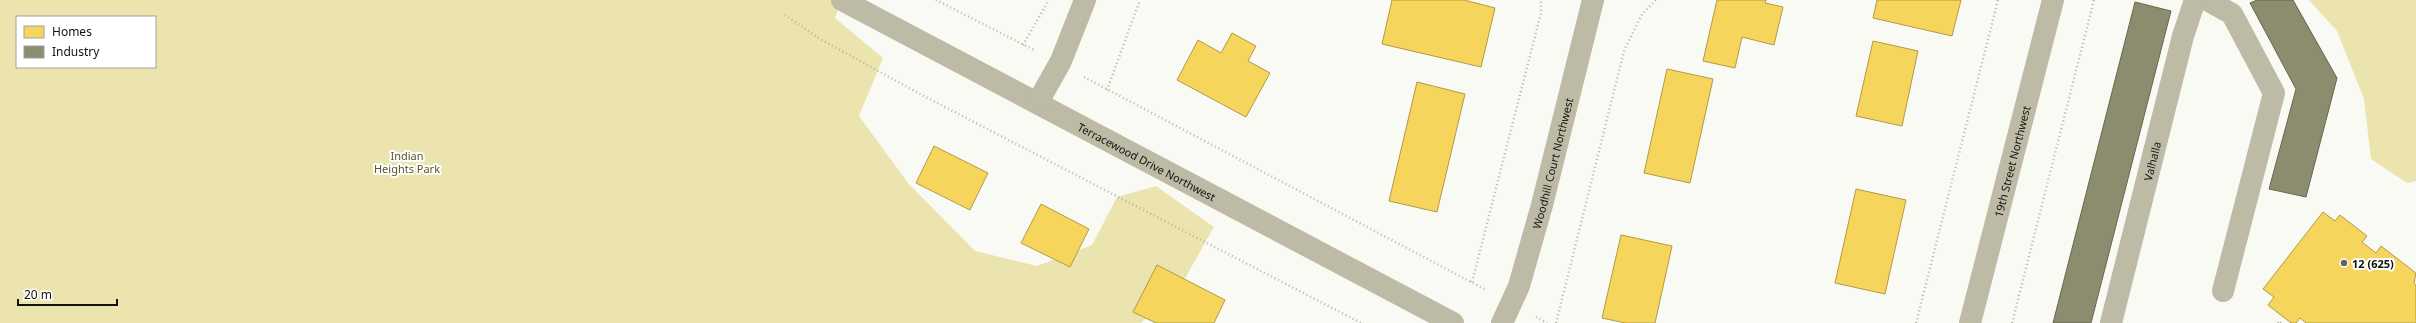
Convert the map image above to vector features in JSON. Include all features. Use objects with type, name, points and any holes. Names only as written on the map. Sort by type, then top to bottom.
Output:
[{"type":"street","name":"Terracewood Drive Northwest","points":[[842,0],[1038,102],[1239,212],[1453,323]]},
{"type":"street","points":[[1038,102],[1061,62],[1085,0]]},
{"type":"street","name":"Woodhill Court Northwest","points":[[1502,323],[1519,286],[1542,205],[1593,0]]},
{"type":"street","name":"19th Street Northwest","points":[[1970,323],[2053,0]]},
{"type":"street","name":"Valhalla","points":[[2111,323],[2183,36],[2195,0]]},
{"type":"street","points":[[2207,0],[2232,14],[2274,93],[2223,291]]},
{"type":"path","points":[[936,0],[1023,45],[1049,0]]},
{"type":"path","points":[[1140,0],[1107,90],[1472,282],[1541,13],[1542,0]]},
{"type":"path","points":[[1556,323],[1624,51],[1642,14],[1656,0]]},
{"type":"path","points":[[1916,323],[1998,0]]},
{"type":"path","points":[[2012,323],[2094,0]]},
{"type":"path","points":[[785,15],[820,39],[920,94],[1361,323]]},
{"type":"green space","name":"Indian Heights Park","points":[[0,0],[842,0],[835,18],[883,58],[859,116],[908,183],[975,251],[1037,266],[1092,245],[1117,197],[1156,186],[1214,227],[1179,289],[1141,323],[0,323]]},
{"type":"green space","points":[[2309,0],[2416,0],[2416,181],[2407,183],[2371,159],[2364,99],[2337,31]]},
{"type":"building: Homes","points":[[1392,0],[1464,0],[1495,8],[1481,67],[1382,44]]},
{"type":"building: Homes","points":[[1717,0],[1766,0],[1765,3],[1783,7],[1774,45],[1742,37],[1735,68],[1703,61]]},
{"type":"building: Homes","points":[[1877,0],[1961,0],[1952,36],[1873,18]]},
{"type":"building: Homes","points":[[1232,33],[1256,46],[1248,61],[1270,73],[1246,117],[1177,80],[1198,40],[1221,53]]},
{"type":"building: Homes","points":[[1873,41],[1918,51],[1902,126],[1856,116]]},
{"type":"building: Homes","points":[[1667,69],[1713,79],[1690,183],[1644,173]]},
{"type":"building: Homes","points":[[1417,82],[1465,94],[1437,212],[1389,201]]},
{"type":"building: Homes","points":[[934,146],[988,173],[970,210],[916,183]]},
{"type":"building: Homes","points":[[1856,189],[1906,200],[1885,294],[1835,283]]},
{"type":"building: Homes","points":[[1041,204],[1089,229],[1070,267],[1021,243]]},
{"type":"building: Homes","name":"12 (625)","points":[[2323,212],[2335,221],[2340,215],[2367,236],[2362,242],[2376,253],[2381,246],[2416,273],[2414,283],[2416,285],[2416,323],[2306,323],[2300,318],[2296,323],[2291,323],[2268,305],[2274,297],[2263,289]]},
{"type":"building: Homes","points":[[1621,235],[1672,246],[1655,323],[1625,323],[1602,318]]},
{"type":"building: Homes","points":[[1157,265],[1225,300],[1214,323],[1156,323],[1133,312]]},
{"type":"building: Industry","points":[[2257,0],[2293,0],[2337,78],[2306,197],[2269,189],[2296,89],[2250,3]]},
{"type":"building: Industry","points":[[2135,2],[2171,11],[2091,323],[2053,323]]},
{"type":"place","name":"12 (625)","points":[[2344,263]]}]
